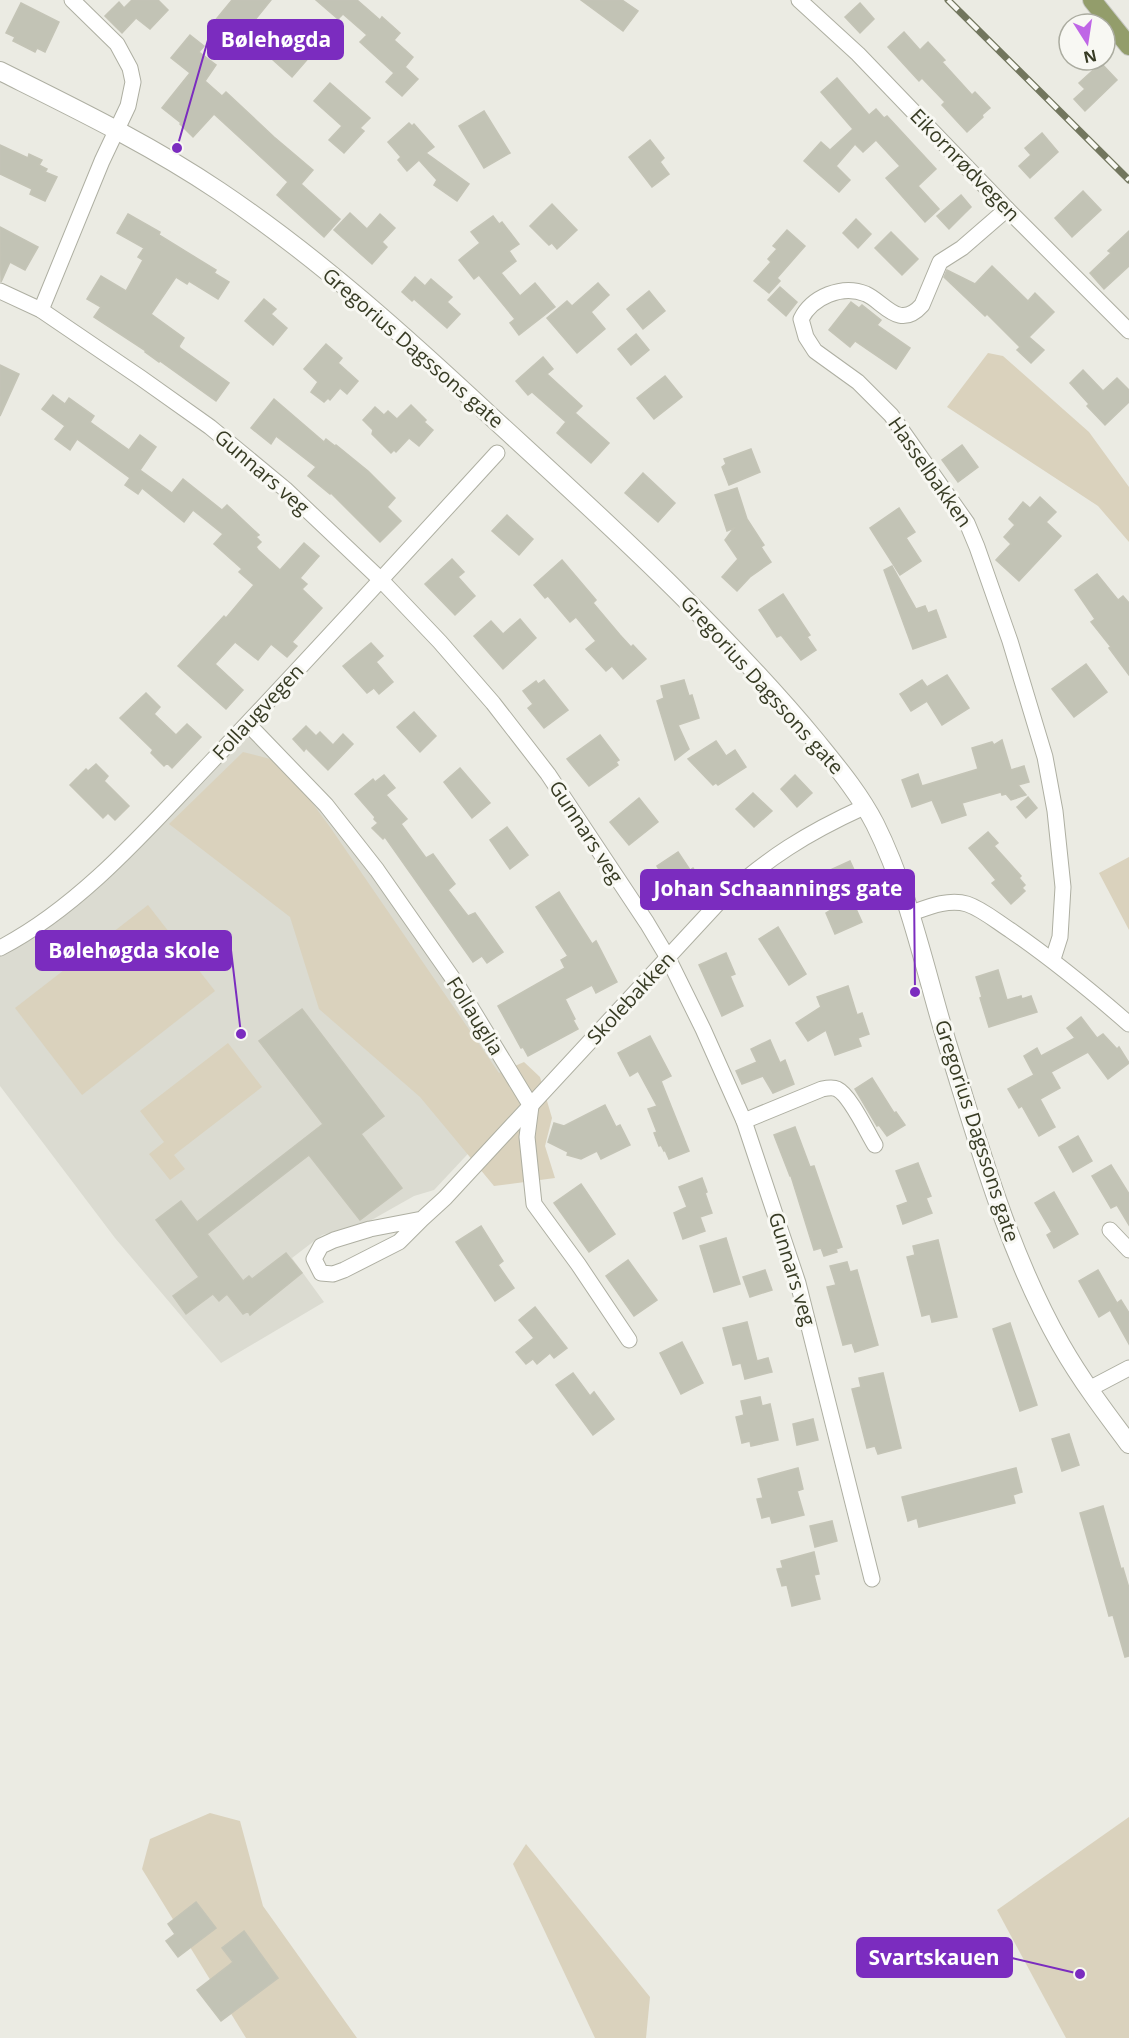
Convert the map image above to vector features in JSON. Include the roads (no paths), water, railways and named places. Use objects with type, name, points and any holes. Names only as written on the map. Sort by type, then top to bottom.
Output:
[{"type":"main road","points":[[1092,0],[1129,46]]},
{"type":"street","points":[[41,310],[102,161],[128,106],[133,82],[130,68],[117,44],[72,0]]},
{"type":"street","name":"Eikornrødvegen","points":[[799,0],[858,54],[1007,209],[1129,331]]},
{"type":"street","name":"Gregorius Dagssons gate","points":[[0,71],[117,130],[207,183],[263,222],[368,304],[586,503],[727,641],[801,723],[853,787],[882,842],[909,914],[1012,1243],[1062,1348],[1129,1444]]},
{"type":"street","name":"Hasselbakken","points":[[1007,209],[962,248],[940,262],[922,305],[918,309],[903,315],[895,314],[869,295],[852,291],[839,292],[814,302],[801,319],[806,337],[815,351],[858,382],[891,415],[968,523],[1010,641],[1044,757],[1053,800],[1063,887],[1060,937],[1053,959]]},
{"type":"street","name":"Gunnars veg","points":[[0,291],[41,310],[210,427],[285,489],[381,580],[440,642],[493,703],[548,774],[668,958],[744,1121],[798,1283],[872,1579]]},
{"type":"street","name":"Follaugvegen","points":[[0,948],[66,904],[113,864],[248,724],[497,453]]},
{"type":"street","name":"Follauglia","points":[[248,724],[326,805],[377,870],[456,983],[531,1106]]},
{"type":"street","name":"Skolebakken","points":[[422,1218],[370,1229],[334,1240],[321,1246],[314,1259],[321,1273],[333,1274],[399,1242],[445,1198],[720,901],[787,847],[822,826],[864,807]]},
{"type":"street","points":[[909,914],[938,904],[966,903],[1053,959],[1129,1023]]},
{"type":"street","points":[[744,1121],[822,1089],[832,1088],[845,1096],[876,1145]]},
{"type":"street","points":[[531,1106],[527,1137],[534,1204],[629,1340]]},
{"type":"street","points":[[1110,1230],[1129,1250]]},
{"type":"street","points":[[1089,1389],[1129,1368]]},
{"type":"railway","points":[[948,0],[1129,180]]},
{"type":"place","name":"Bølehøgda","points":[[177,148]]},
{"type":"place","name":"Johan Schaannings gate","points":[[915,992]]},
{"type":"place","name":"Bølehøgda skole","points":[[241,1034]]},
{"type":"place","name":"Svartskauen","points":[[1080,1974]]}]
